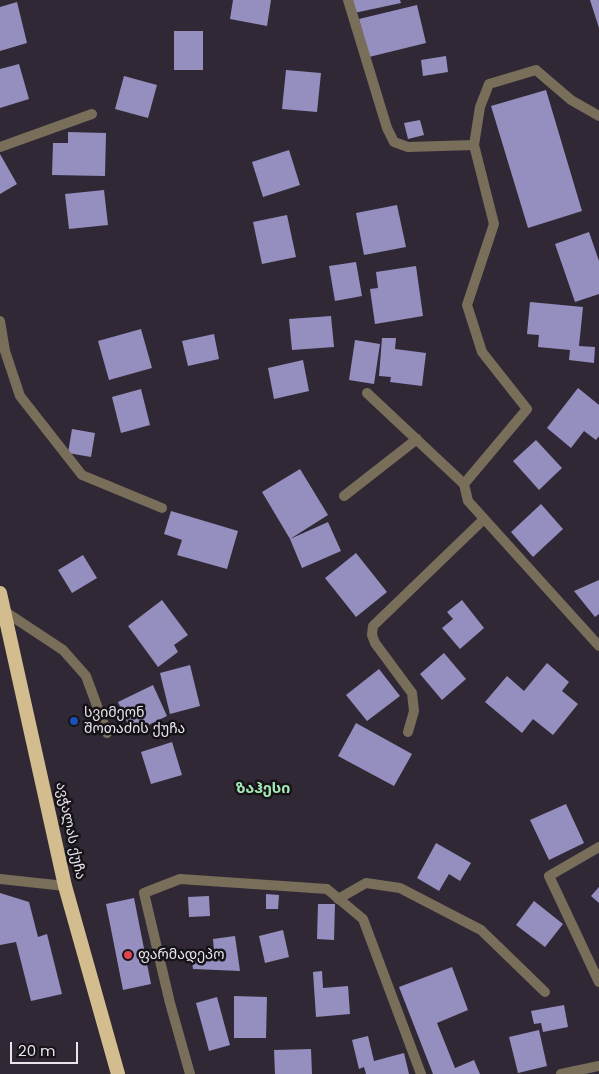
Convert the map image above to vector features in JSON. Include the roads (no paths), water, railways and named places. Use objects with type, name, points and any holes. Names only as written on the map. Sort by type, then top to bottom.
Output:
[{"type":"highway","name":"ავჭალას ქუჩა","points":[[0,593],[65,886],[118,1074]]},
{"type":"street","points":[[348,0],[387,128],[394,142],[408,147],[474,145]]},
{"type":"street","points":[[464,484],[527,409],[482,352],[467,305],[494,224],[474,145],[480,107],[489,84],[536,70],[571,100],[599,116]]},
{"type":"street","points":[[0,147],[92,114]]},
{"type":"street","points":[[0,321],[5,351],[20,396],[82,475],[162,508]]},
{"type":"street","points":[[367,393],[464,484],[468,501],[599,646]]},
{"type":"street","points":[[344,496],[416,439]]},
{"type":"street","points":[[408,732],[414,711],[412,692],[375,643],[372,635],[373,626],[484,519]]},
{"type":"street","points":[[4,611],[63,650],[86,676],[107,733]]},
{"type":"street","points":[[599,846],[549,876],[599,982]]},
{"type":"street","points":[[0,879],[65,886]]},
{"type":"street","points":[[190,1074],[170,1004],[144,893],[180,879],[327,889],[363,920],[421,1074]]},
{"type":"street","points":[[338,899],[366,883],[400,888],[481,930],[545,992]]},
{"type":"street","points":[[561,1074],[599,1066]]},
{"type":"place","name":"სვიმეონ შოთაძის ქუჩა","points":[[74,721]]},
{"type":"place","name":"ფარმადეპო","points":[[128,955]]},
{"type":"district","name":"ზაჰესი","points":[[263,789]]}]
